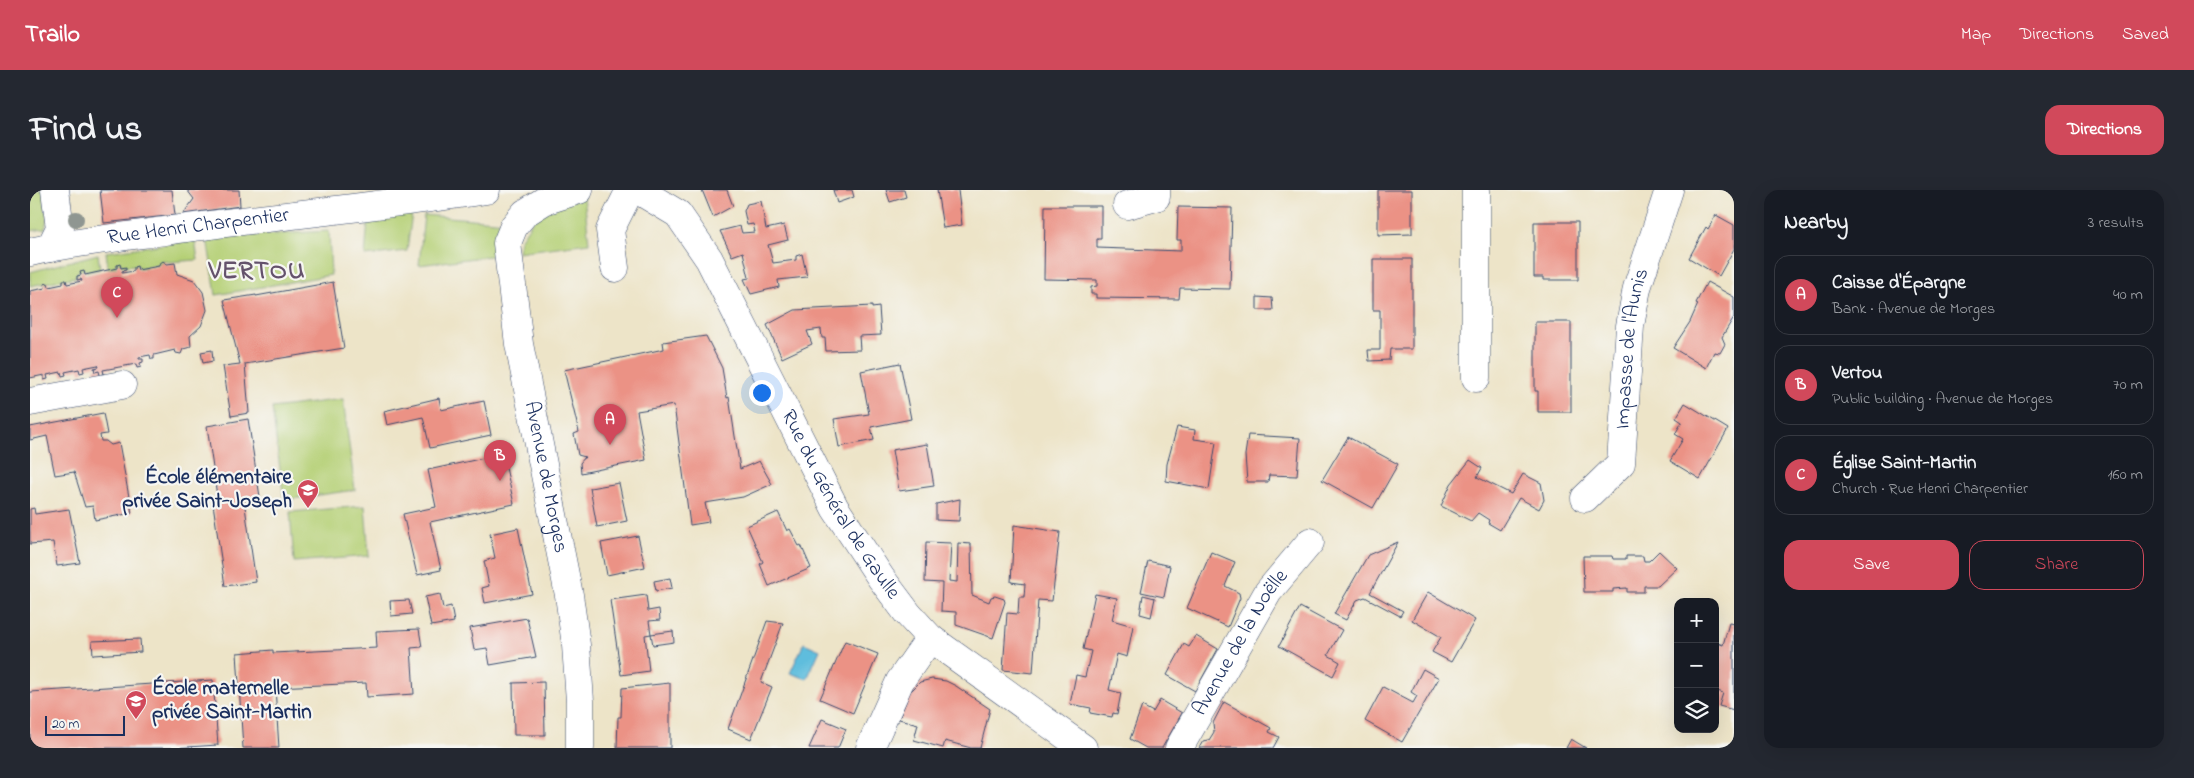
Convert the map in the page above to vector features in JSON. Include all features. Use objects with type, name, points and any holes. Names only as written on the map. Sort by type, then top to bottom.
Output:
[{"type":"street","points":[[40,250],[60,228],[55,190]]},
{"type":"street","name":"Rue Henri Charpentier","points":[[40,250],[199,226],[335,200],[401,203],[486,190]]},
{"type":"street","name":"Avenue de Morges","points":[[579,190],[544,201],[525,212],[514,226],[507,243],[524,372],[569,595],[576,654],[580,748]]},
{"type":"street","points":[[615,268],[610,230],[630,190]]},
{"type":"street","name":"Rue du Général de Gaulle","points":[[638,190],[678,214],[709,259],[835,508],[881,578],[908,614],[930,638],[1083,748]]},
{"type":"street","points":[[1126,205],[1156,196],[1156,190]]},
{"type":"street","points":[[1476,190],[1476,378]]},
{"type":"street","name":"Impasse de l'Aunis","points":[[1585,498],[1621,463],[1630,326],[1636,288],[1670,190]]},
{"type":"street","points":[[30,402],[122,385]]},
{"type":"street","name":"Avenue de la Noëlle","points":[[1179,748],[1268,592],[1310,542]]},
{"type":"street","points":[[870,748],[900,681],[930,638]]},
{"type":"green space","points":[[30,190],[43,190],[47,219],[45,229],[30,231]]},
{"type":"green space","points":[[584,196],[589,243],[518,252],[520,240],[538,213]]},
{"type":"green space","points":[[402,212],[412,213],[407,251],[365,256],[368,220]]},
{"type":"green space","points":[[424,215],[507,222],[498,255],[419,265]]},
{"type":"green space","points":[[329,231],[331,275],[216,295],[207,238]]},
{"type":"green space","points":[[195,240],[198,260],[168,262],[163,260],[157,265],[139,268],[138,265],[122,266],[121,262],[115,264],[116,268],[108,268],[106,252]]},
{"type":"green space","points":[[98,254],[100,269],[87,272],[85,269],[78,271],[78,274],[75,275],[76,277],[30,286],[30,272]]},
{"type":"green space","points":[[343,399],[355,490],[284,500],[272,408]]},
{"type":"green space","points":[[365,506],[369,556],[294,562],[290,512]]},
{"type":"water","points":[[804,643],[820,650],[807,679],[790,673]]},
{"type":"building","points":[[100,190],[172,190],[175,215],[104,223]]},
{"type":"building","points":[[187,190],[239,190],[240,206],[183,214],[194,199]]},
{"type":"building","points":[[702,190],[727,190],[733,206],[713,217]]},
{"type":"building","points":[[833,190],[852,190],[854,197],[837,203]]},
{"type":"building","points":[[886,190],[904,190],[906,197],[890,202]]},
{"type":"building","points":[[937,190],[958,190],[962,225],[943,228]]},
{"type":"building","points":[[1378,190],[1412,190],[1412,234],[1378,235]]},
{"type":"building","points":[[761,201],[766,229],[784,225],[788,240],[768,245],[773,263],[796,260],[796,256],[802,254],[807,277],[778,280],[779,287],[751,294],[744,279],[749,278],[743,252],[732,256],[720,231],[740,226],[742,233],[755,232],[753,224],[747,225],[744,211],[747,204]]},
{"type":"building","points":[[1045,206],[1101,206],[1101,239],[1097,239],[1097,248],[1181,251],[1181,240],[1177,240],[1178,207],[1232,208],[1230,289],[1180,288],[1179,299],[1096,298],[1096,294],[1091,294],[1091,287],[1097,286],[1097,280],[1044,279]]},
{"type":"building","points":[[1716,215],[1734,225],[1734,249],[1719,276],[1689,258],[1706,227],[1708,229]]},
{"type":"building","points":[[1534,222],[1578,222],[1578,280],[1543,280],[1543,277],[1534,277]]},
{"type":"building","points":[[1373,259],[1412,259],[1412,349],[1390,349],[1389,360],[1369,361],[1368,350],[1380,350],[1380,310],[1373,310]]},
{"type":"building","points":[[163,261],[167,264],[175,263],[177,274],[194,280],[203,292],[207,310],[201,326],[190,336],[191,347],[183,349],[181,354],[176,353],[175,350],[154,355],[154,359],[151,359],[150,355],[139,357],[139,359],[143,359],[143,362],[140,363],[141,367],[137,368],[136,364],[103,370],[104,374],[100,375],[99,371],[95,372],[94,368],[99,367],[98,365],[83,368],[84,372],[80,373],[79,369],[65,372],[66,375],[62,376],[61,372],[47,375],[48,379],[44,380],[44,375],[30,378],[30,291],[45,288],[44,284],[48,283],[49,287],[63,284],[63,280],[66,280],[67,284],[82,281],[81,279],[77,280],[77,276],[81,275],[80,272],[84,271],[85,275],[117,268],[117,265],[120,264],[121,268],[126,267],[126,270],[122,271],[122,273],[134,271],[134,267],[137,266],[138,270],[159,266]]},
{"type":"building","points":[[333,282],[344,348],[245,364],[249,413],[231,416],[223,366],[240,364],[224,300]]},
{"type":"building","points":[[1707,282],[1734,297],[1734,317],[1722,337],[1725,344],[1720,353],[1714,352],[1706,368],[1673,348],[1690,322],[1698,304],[1696,303]]},
{"type":"building","points":[[1257,297],[1272,298],[1273,310],[1257,310]]},
{"type":"building","points":[[872,306],[872,308],[879,307],[881,335],[859,336],[860,350],[826,351],[825,338],[822,338],[821,329],[807,331],[812,344],[782,358],[767,325],[795,310]]},
{"type":"building","points":[[1535,322],[1571,322],[1571,412],[1538,412],[1538,391],[1535,391]]},
{"type":"building","points":[[706,336],[722,368],[727,398],[729,397],[740,469],[759,461],[772,484],[743,497],[705,503],[709,522],[690,525],[674,405],[637,411],[646,460],[581,473],[580,463],[585,457],[578,455],[574,434],[579,432],[564,370],[664,349],[663,342]]},
{"type":"building","points":[[212,350],[213,361],[203,363],[201,352]]},
{"type":"building","points":[[900,363],[911,419],[871,427],[874,440],[839,447],[834,419],[869,414],[861,371]]},
{"type":"building","points":[[439,398],[441,410],[484,401],[491,435],[430,448],[423,417],[387,425],[384,411]]},
{"type":"building","points":[[1685,403],[1728,429],[1700,479],[1670,461],[1683,439],[1675,434],[1682,422],[1676,418]]},
{"type":"building","points":[[103,413],[107,434],[100,435],[101,441],[106,441],[111,445],[119,443],[132,513],[95,520],[93,506],[85,507],[74,472],[55,475],[47,436],[30,440],[30,427]]},
{"type":"building","points":[[248,419],[260,497],[244,500],[256,582],[225,586],[213,504],[218,503],[207,426]]},
{"type":"building","points":[[1177,427],[1195,430],[1194,439],[1216,442],[1209,489],[1166,481],[1167,464]]},
{"type":"building","points":[[1248,435],[1300,438],[1297,476],[1269,475],[1268,482],[1247,482],[1245,455]]},
{"type":"building","points":[[1348,437],[1398,464],[1373,508],[1322,480]]},
{"type":"building","points":[[927,444],[934,486],[899,491],[892,450]]},
{"type":"building","points":[[503,454],[514,504],[430,522],[441,570],[417,575],[403,514],[436,507],[428,470]]},
{"type":"building","points":[[1470,460],[1482,468],[1477,477],[1511,494],[1523,474],[1541,483],[1544,500],[1539,509],[1519,498],[1500,530],[1488,523],[1489,520],[1478,513],[1471,521],[1441,506],[1451,484]]},
{"type":"building","points":[[619,483],[627,521],[597,527],[590,488]]},
{"type":"building","points":[[960,499],[959,521],[936,520],[936,504]]},
{"type":"building","points":[[34,508],[35,514],[69,509],[80,563],[57,566],[53,542],[30,544],[30,509]]},
{"type":"building","points":[[778,512],[787,531],[790,529],[799,546],[801,545],[811,568],[769,586],[760,564],[763,562],[747,526]]},
{"type":"building","points":[[1014,525],[1060,532],[1052,601],[1038,600],[1033,673],[1003,670],[1007,613],[1018,614],[1019,597],[1024,597],[1025,584],[1011,582]]},
{"type":"building","points":[[518,528],[532,594],[485,603],[482,588],[489,586],[484,561],[495,558],[490,534]]},
{"type":"building","points":[[638,536],[645,567],[607,575],[601,543]]},
{"type":"building","points":[[926,542],[951,543],[949,581],[957,582],[958,543],[971,544],[972,595],[989,602],[991,597],[995,596],[1004,599],[1005,602],[993,638],[956,625],[956,612],[941,611],[942,583],[925,582]]},
{"type":"building","points":[[1398,542],[1370,593],[1403,611],[1400,616],[1365,597],[1357,600],[1346,620],[1334,614],[1368,555]]},
{"type":"building","points":[[1659,551],[1677,568],[1658,586],[1644,586],[1644,592],[1627,592],[1627,588],[1613,589],[1613,592],[1584,592],[1583,556],[1612,556],[1613,559],[1626,559],[1626,556],[1643,556],[1644,561],[1649,561]]},
{"type":"building","points":[[1211,552],[1235,562],[1225,586],[1239,593],[1240,598],[1228,627],[1187,608]]},
{"type":"building","points":[[1148,561],[1170,566],[1164,597],[1141,592]]},
{"type":"building","points":[[670,578],[672,588],[656,591],[654,581]]},
{"type":"building","points":[[1428,592],[1475,620],[1451,662],[1432,652],[1441,637],[1412,620]]},
{"type":"building","points":[[440,594],[443,608],[451,606],[454,622],[431,626],[425,597]]},
{"type":"building","points":[[1095,594],[1117,598],[1112,620],[1133,626],[1127,657],[1117,654],[1109,690],[1121,693],[1117,714],[1113,713],[1112,717],[1090,713],[1091,708],[1070,704],[1076,675],[1085,677],[1091,651],[1083,649]]},
{"type":"building","points":[[646,595],[648,611],[659,609],[660,620],[649,621],[651,634],[645,635],[649,671],[621,675],[610,600]]},
{"type":"building","points":[[1143,595],[1155,598],[1151,617],[1140,614]]},
{"type":"building","points":[[409,600],[412,614],[391,616],[390,601]]},
{"type":"building","points":[[1300,607],[1342,630],[1328,655],[1340,662],[1333,676],[1279,646]]},
{"type":"building","points":[[527,618],[536,657],[490,665],[487,648],[474,650],[470,628]]},
{"type":"building","points":[[767,621],[783,623],[761,682],[772,687],[751,739],[728,729]]},
{"type":"building","points":[[1729,623],[1734,624],[1734,710],[1719,706],[1723,693],[1719,692],[1719,644],[1723,645]]},
{"type":"building","points":[[419,629],[422,647],[411,648],[414,694],[367,697],[366,683],[275,687],[279,748],[243,748],[237,653],[273,650],[273,653],[377,648],[376,631]]},
{"type":"building","points":[[673,631],[674,642],[653,645],[651,634]]},
{"type":"building","points":[[1196,636],[1218,649],[1195,691],[1167,675],[1184,644],[1189,647]]},
{"type":"building","points":[[140,639],[141,652],[93,655],[92,641]]},
{"type":"building","points":[[845,641],[878,654],[853,713],[820,699]]},
{"type":"building","points":[[1423,669],[1439,678],[1402,742],[1365,721],[1383,687],[1413,703],[1417,696],[1411,692]]},
{"type":"building","points":[[932,679],[946,681],[956,686],[990,709],[980,748],[971,748],[945,741],[943,748],[914,740],[918,724],[899,719],[910,692],[920,682]]},
{"type":"building","name":"École maternelle privée Saint-Martin","points":[[213,680],[218,745],[172,748],[30,748],[30,692]]},
{"type":"building","points":[[544,682],[545,735],[514,735],[513,683]]},
{"type":"building","points":[[670,683],[670,748],[617,748],[618,717],[621,717],[622,688]]},
{"type":"building","points":[[1160,700],[1182,713],[1162,748],[1146,748],[1130,739],[1142,706],[1153,712]]},
{"type":"building","points":[[1224,702],[1271,728],[1269,732],[1279,737],[1273,748],[1199,748],[1203,741],[1209,740],[1214,732],[1213,723]]},
{"type":"building","points":[[822,719],[846,729],[838,748],[809,748]]},
{"type":"building","points":[[1571,739],[1586,748],[1566,748]]},
{"type":"place","name":"Église Saint-Martin","points":[[117,318]]},
{"type":"place","name":"Caisse d'Épargne","points":[[610,445]]},
{"type":"place","name":"Vertou","points":[[500,481]]},
{"type":"place","name":"École élémentaire privée Saint-Joseph","points":[[308,509]]},
{"type":"place","name":"École maternelle privée Saint-Martin","points":[[136,720]]},
{"type":"district","name":"VERTOU","points":[[257,272]]}]
